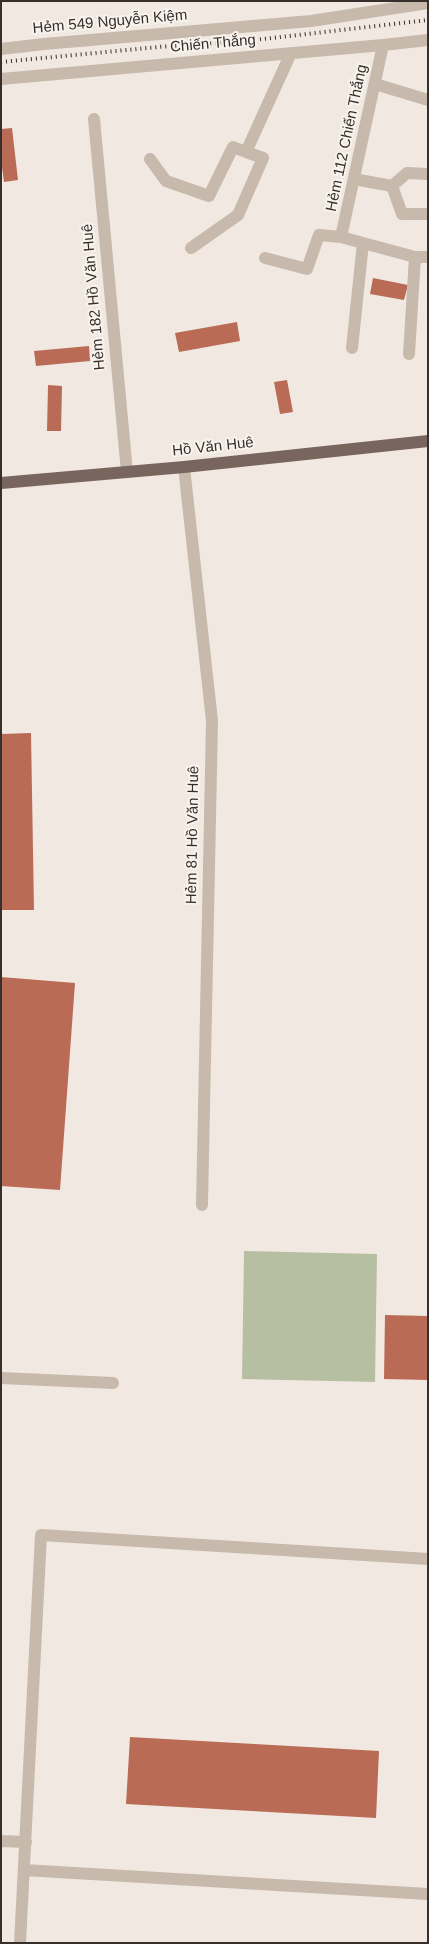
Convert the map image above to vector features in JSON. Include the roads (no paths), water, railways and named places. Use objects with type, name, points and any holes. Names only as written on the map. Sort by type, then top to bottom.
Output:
[{"type":"main road","name":"Hồ Văn Huê","points":[[1,482],[184,467],[428,441]]},
{"type":"street","name":"Hẻm 549 Nguyễn Kiệm","points":[[1,49],[311,21],[428,3]]},
{"type":"street","name":"Chiến Thắng","points":[[1,78],[428,40]]},
{"type":"street","name":"Hẻm 112 Chiến Thắng","points":[[341,237],[384,45]]},
{"type":"street","points":[[246,152],[291,53]]},
{"type":"street","points":[[375,84],[428,100]]},
{"type":"street","name":"Hẻm 182 Hồ Văn Huê","points":[[94,119],[127,472]]},
{"type":"street","points":[[150,159],[166,181],[209,196],[233,147],[263,158],[238,215],[191,248]]},
{"type":"street","points":[[392,186],[407,173],[428,174]]},
{"type":"street","points":[[354,179],[392,186]]},
{"type":"street","points":[[392,186],[402,214],[428,214]]},
{"type":"street","points":[[265,258],[308,269],[319,235],[341,237],[414,257],[428,257]]},
{"type":"street","points":[[352,348],[363,243]]},
{"type":"street","points":[[409,354],[414,257]]},
{"type":"street","name":"Hẻm 81 Hồ Văn Huê","points":[[184,467],[212,721],[202,1205]]},
{"type":"street","points":[[1,1378],[113,1382]]},
{"type":"street","points":[[20,1943],[41,1535],[428,1559]]},
{"type":"street","points":[[1,1841],[26,1842]]},
{"type":"street","points":[[24,1870],[428,1894]]},
{"type":"railway","points":[[1,62],[158,47],[246,41],[428,20]]}]
